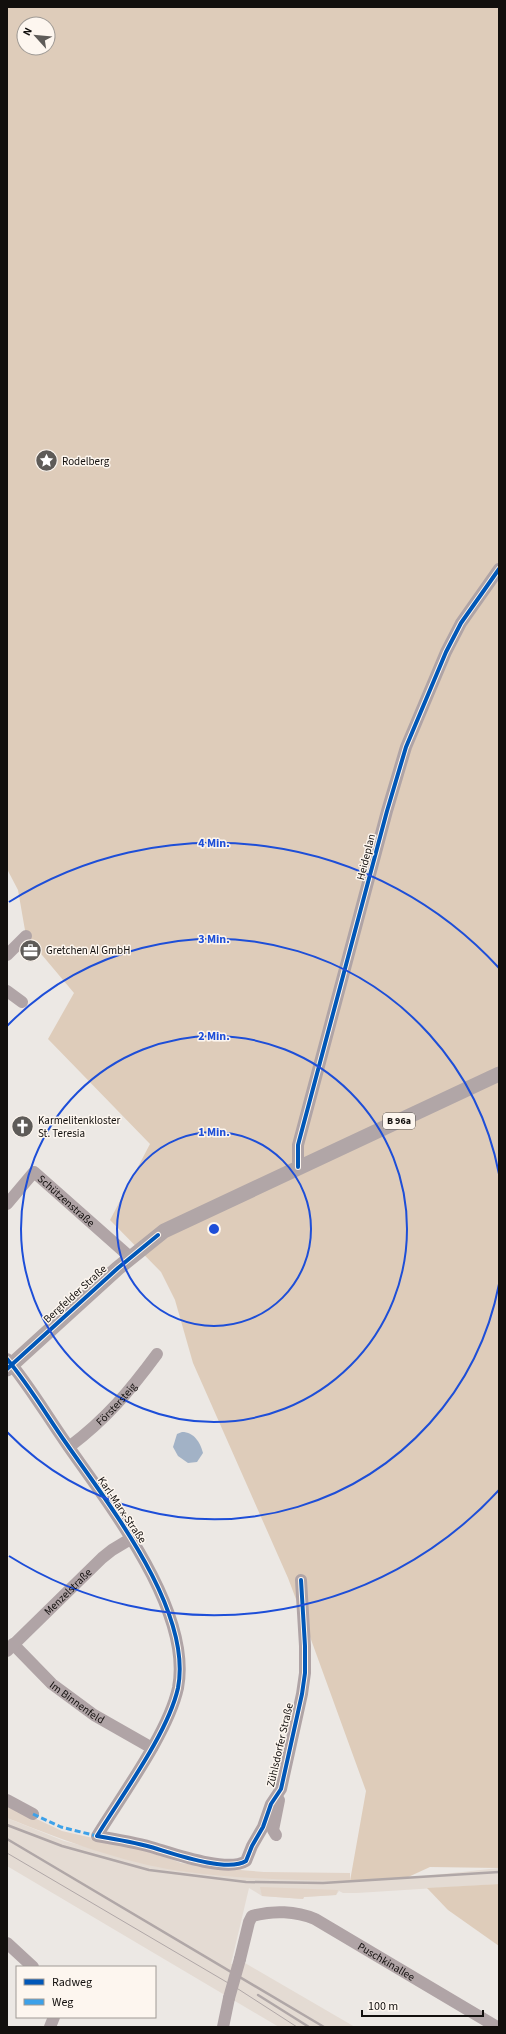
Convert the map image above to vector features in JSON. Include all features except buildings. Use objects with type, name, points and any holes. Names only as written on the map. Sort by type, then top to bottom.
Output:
[{"type":"main road","name":"B 96a","points":[[298,1167],[499,1074]]},
{"type":"main road","name":"Bergfelder Straße","points":[[8,1364],[130,1257],[158,1235],[178,1223],[298,1167]]},
{"type":"street","name":"Heideplan","points":[[298,1167],[298,1144],[389,803],[406,747],[446,652],[461,623],[499,569]]},
{"type":"street","points":[[7,956],[26,936]]},
{"type":"street","points":[[7,991],[22,1002]]},
{"type":"street","name":"Schützenstraße","points":[[7,1204],[34,1172],[130,1257]]},
{"type":"street","name":"Förstersteig","points":[[69,1448],[96,1427],[117,1405],[157,1354]]},
{"type":"street","name":"Karl-Marx-Straße","points":[[8,1364],[132,1538],[156,1584],[171,1621],[180,1659],[178,1688],[167,1720],[152,1748],[97,1836]]},
{"type":"street","name":"Menzelstraße","points":[[10,1647],[102,1558],[132,1538]]},
{"type":"street","name":"Zühlsdorfer Straße","points":[[276,1835],[273,1830],[305,1673],[305,1646],[300,1580]]},
{"type":"street","name":"Im Binnenfeld","points":[[10,1647],[52,1684],[94,1716],[152,1748]]},
{"type":"street","name":"Zühlsdorfer Straße","points":[[97,1836],[151,1847],[178,1856],[211,1862],[238,1864],[246,1861],[252,1846],[263,1827],[271,1804],[281,1789]]},
{"type":"street","points":[[7,1800],[33,1814]]},
{"type":"street","name":"Puschkinallee","points":[[223,2027],[229,1998],[249,1922],[252,1916],[287,1912],[301,1913],[315,1919],[497,2027]]},
{"type":"street","points":[[7,1943],[32,1966]]},
{"type":"shaded area","points":[[7,7],[499,7],[499,1868],[430,1867],[406,1878],[350,1881],[366,1791],[288,1578],[193,1363],[175,1300],[161,1272],[110,1220],[150,1144],[48,1039],[74,993],[26,936],[18,890],[7,869]]},
{"type":"shaded area","points":[[7,1805],[62,1831],[150,1851],[181,1863],[215,1868],[264,1872],[350,1873],[350,1881],[286,1880],[201,1874],[158,1867],[92,1849],[7,1818]]},
{"type":"shaded area","points":[[7,1818],[64,1841],[179,1870],[350,1881],[406,1878],[499,1868],[499,1884],[357,1893],[343,1893],[339,1891],[336,1895],[304,1897],[303,1899],[262,1896],[249,1888],[231,1964],[245,1963],[355,2027],[279,2027],[7,1866]]},
{"type":"shaded area","points":[[499,1884],[499,1946],[448,1910],[427,1888]]},
{"type":"shaded area","points":[[260,1887],[338,1890],[336,1895],[304,1897],[303,1899],[262,1896]]},
{"type":"water","points":[[186,1432],[196,1438],[200,1445],[203,1453],[197,1462],[188,1463],[178,1456],[173,1447],[177,1434]]},
{"type":"tram line","points":[[7,1853],[235,1987],[297,2027]]},
{"type":"railway","points":[[7,1825],[62,1846],[149,1870],[246,1882],[323,1883],[499,1872]]},
{"type":"railway","points":[[7,1839],[324,2027]]},
{"type":"railway","points":[[258,1995],[309,2027]]},
{"type":"marked path","points":[[33,1814],[61,1827],[97,1836]]},
{"type":"cycle path","points":[[298,1167],[298,1145],[387,811],[406,747],[446,652],[461,623],[499,569]]},
{"type":"cycle path","points":[[7,1369],[118,1268],[158,1235]]},
{"type":"cycle path","points":[[7,1359],[124,1527],[160,1592],[173,1625],[179,1658],[178,1688],[173,1706],[155,1744],[97,1836],[151,1847],[199,1861],[226,1865],[246,1861],[252,1846],[263,1827],[271,1804],[281,1789],[302,1694],[305,1673],[305,1646],[301,1580]]},
{"type":"place","name":"Rodelberg","points":[[47,461]]},
{"type":"place","name":"Gretchen AI GmbH","points":[[30,950]]},
{"type":"place","name":"Karmelitenkloster St. Teresia","points":[[23,1126]]}]
